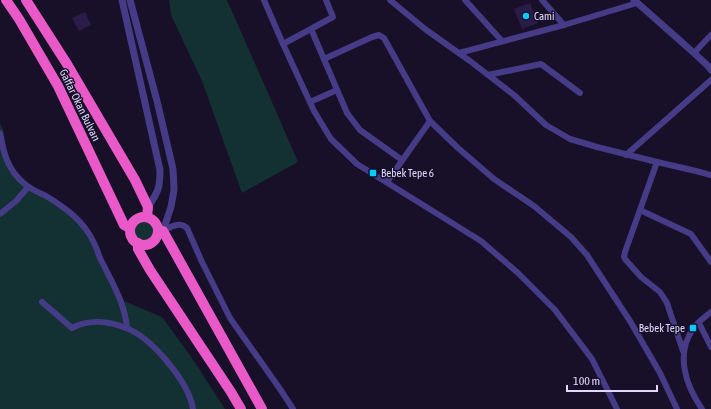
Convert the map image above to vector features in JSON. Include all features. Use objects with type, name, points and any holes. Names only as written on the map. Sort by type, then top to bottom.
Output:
[{"type":"highway","name":"Gaffar Okan Bulvarı","points":[[6,0],[19,19],[58,86],[131,235],[241,409]]},
{"type":"highway","name":"Gaffar Okan Bulvarı","points":[[26,0],[75,78],[135,180],[148,212],[158,226],[262,409]]},
{"type":"highway","points":[[127,226],[148,212]]},
{"type":"highway","points":[[138,246],[152,243],[161,232]]},
{"type":"street","points":[[122,0],[160,170],[160,185],[148,212]]},
{"type":"street","points":[[130,0],[173,169],[174,190],[171,207],[161,232]]},
{"type":"street","points":[[264,0],[314,111],[331,139],[357,164],[481,241],[518,273],[555,310],[592,359],[617,409]]},
{"type":"street","points":[[283,44],[333,17],[326,0]]},
{"type":"street","points":[[390,0],[425,29],[514,95],[546,125],[570,139],[711,175]]},
{"type":"street","points":[[465,0],[502,41]]},
{"type":"street","points":[[542,0],[564,24]]},
{"type":"street","points":[[458,53],[564,24],[636,1],[711,70]]},
{"type":"street","points":[[311,29],[347,113],[360,130],[402,160]]},
{"type":"street","points":[[694,53],[711,35]]},
{"type":"street","points":[[324,59],[372,37],[382,36],[430,121],[458,148],[494,179],[534,206],[571,237],[587,255],[630,322],[660,373],[677,409]]},
{"type":"street","points":[[488,75],[541,64],[580,93]]},
{"type":"street","points":[[626,154],[711,80]]},
{"type":"street","points":[[310,102],[337,90]]},
{"type":"street","points":[[387,182],[430,121]]},
{"type":"street","points":[[0,133],[1,148],[11,168],[19,178],[28,187],[53,200],[68,211],[89,233],[121,300],[125,312],[127,328]]},
{"type":"street","points":[[657,162],[624,257],[641,277],[660,292],[667,303],[683,352]]},
{"type":"street","points":[[0,214],[16,201],[28,187]]},
{"type":"street","points":[[640,210],[691,234],[711,262]]},
{"type":"street","points":[[161,232],[179,224],[187,228],[230,318],[293,409]]},
{"type":"street","points":[[42,302],[72,328],[82,324],[94,322],[106,323],[127,328],[150,344],[170,365],[180,379],[187,390],[193,409]]},
{"type":"street","points":[[702,409],[696,401],[688,382],[683,363],[683,352],[686,340],[693,328],[711,312]]},
{"type":"street","points":[[699,323],[711,347]]},
{"type":"green space","points":[[169,0],[227,0],[298,162],[242,193],[202,81],[171,15]]},
{"type":"green space","points":[[0,123],[4,133],[10,161],[17,172],[26,182],[73,212],[124,301],[162,317],[192,358],[225,409],[0,409]]},
{"type":"green space","points":[[144,222],[150,225],[153,231],[150,237],[144,240],[138,237],[135,231],[138,225]]},
{"type":"building","name":"Cami","points":[[530,3],[538,23],[522,29],[514,9]]},
{"type":"building","points":[[85,12],[91,25],[79,31],[72,18]]},
{"type":"place","name":"Cami","points":[[526,16]]},
{"type":"place","name":"Bebek Tepe 6","points":[[373,173]]},
{"type":"place","name":"Bebek Tepe","points":[[693,328]]}]
